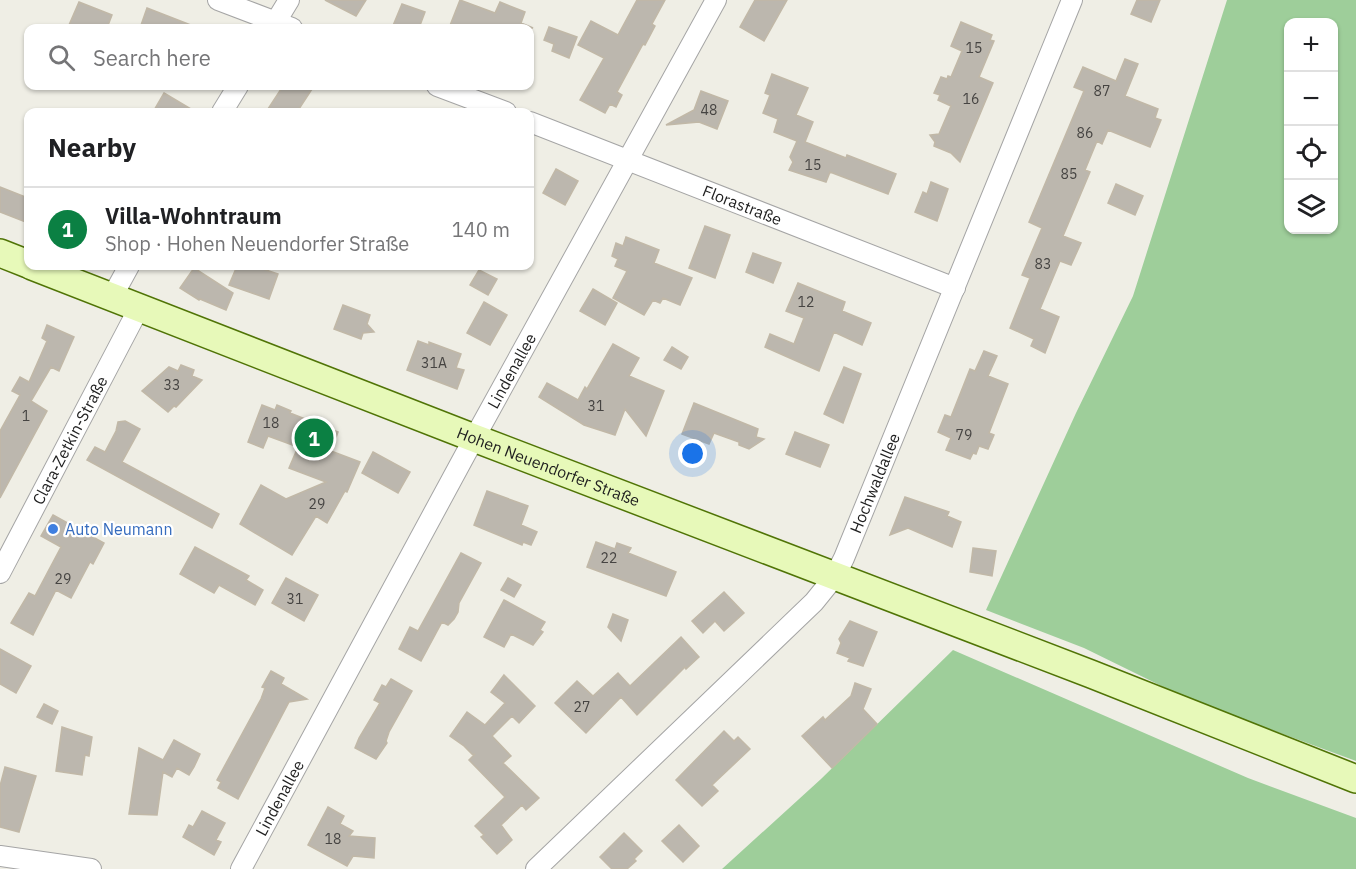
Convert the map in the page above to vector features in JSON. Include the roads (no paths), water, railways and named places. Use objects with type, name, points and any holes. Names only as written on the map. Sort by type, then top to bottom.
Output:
[{"type":"main road","name":"Hohen Neuendorfer Straße","points":[[0,253],[24,263]]},
{"type":"main road","name":"Hohen Neuendorfer Straße","points":[[43,270],[1356,778]]},
{"type":"street","points":[[218,0],[275,24]]},
{"type":"street","points":[[281,24],[289,0]]},
{"type":"street","name":"Lindenallee","points":[[241,869],[474,438],[716,0]]},
{"type":"street","name":"Hochwaldallee","points":[[536,869],[814,602],[835,576],[1072,0]]},
{"type":"street","points":[[224,108],[236,90]]},
{"type":"street","points":[[448,90],[495,108]]},
{"type":"street","name":"Florastraße","points":[[534,124],[955,288]]},
{"type":"street","points":[[112,297],[127,270]]},
{"type":"street","name":"Clara-Zetkin-Straße","points":[[0,573],[139,308]]},
{"type":"street","points":[[0,856],[91,869]]},
{"type":"place","name":"Villa-Wohntraum","points":[[314,438]]},
{"type":"place","name":"Auto Neumann","points":[[53,529]]}]
